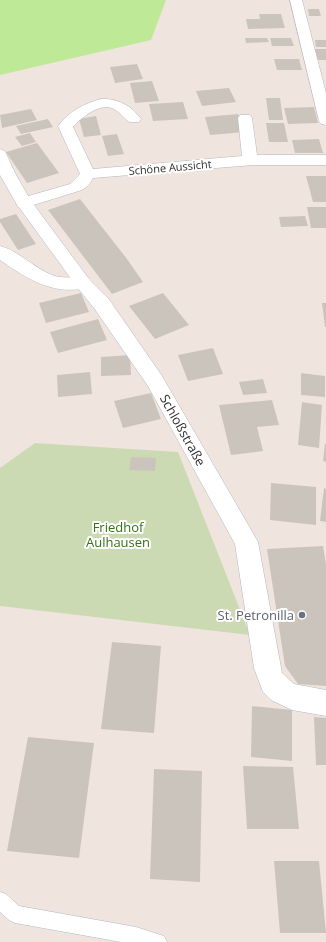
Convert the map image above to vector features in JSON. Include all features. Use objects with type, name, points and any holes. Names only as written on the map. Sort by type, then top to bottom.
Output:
[{"type":"street","points":[[296,0],[326,121]]},
{"type":"street","points":[[24,203],[76,188],[83,182],[88,174],[66,129],[69,122],[95,105],[107,102],[119,106],[134,118]]},
{"type":"street","points":[[245,118],[249,155],[253,160]]},
{"type":"street","name":"Schloßstraße","points":[[0,154],[7,173],[24,203],[83,283],[101,303],[155,381],[246,542],[268,668],[274,686],[286,694],[306,701],[326,703]]},
{"type":"street","name":"Schöne Aussicht","points":[[88,174],[253,160],[326,160]]},
{"type":"street","points":[[0,252],[43,280],[67,285],[83,283]]},
{"type":"lane","points":[[0,900],[15,914],[136,936],[158,942]]},
{"type":"green space","points":[[0,0],[166,0],[151,40],[0,75]]},
{"type":"green space","name":"Friedhof Aulhausen","points":[[35,443],[178,452],[250,635],[0,606],[0,468]]},
{"type":"building","points":[[308,9],[319,9],[321,16],[309,16]]},
{"type":"building","points":[[259,14],[281,14],[285,28],[248,29],[246,19],[260,19]]},
{"type":"building","points":[[245,38],[267,38],[269,42],[246,43]]},
{"type":"building","points":[[270,38],[291,38],[294,46],[272,46]]},
{"type":"building","points":[[315,40],[326,40],[326,47],[316,47]]},
{"type":"building","points":[[315,49],[326,49],[326,60],[318,60]]},
{"type":"building","points":[[274,59],[299,59],[302,70],[277,70]]},
{"type":"building","points":[[137,64],[143,79],[115,83],[110,67]]},
{"type":"building","points":[[152,81],[159,101],[135,103],[130,83]]},
{"type":"building","points":[[229,88],[236,102],[202,106],[196,91]]},
{"type":"building","points":[[266,98],[280,98],[283,120],[269,120]]},
{"type":"building","points":[[183,102],[188,119],[153,121],[149,104]]},
{"type":"building","points":[[314,107],[318,123],[288,124],[284,108]]},
{"type":"building","points":[[31,109],[37,120],[2,128],[0,115]]},
{"type":"building","points":[[238,114],[245,132],[210,135],[205,117]]},
{"type":"building","points":[[96,116],[101,135],[84,137],[79,119]]},
{"type":"building","points":[[48,119],[53,127],[21,134],[16,126]]},
{"type":"building","points":[[266,123],[284,123],[288,142],[269,142]]},
{"type":"building","points":[[30,133],[36,142],[22,146],[15,137]]},
{"type":"building","points":[[117,134],[124,154],[108,156],[102,136]]},
{"type":"building","points":[[319,139],[323,153],[295,153],[292,140]]},
{"type":"building","points":[[37,143],[59,173],[27,183],[6,152]]},
{"type":"building","points":[[306,176],[326,176],[326,202],[313,202]]},
{"type":"building","points":[[80,199],[143,282],[112,294],[48,210]]},
{"type":"building","points":[[307,207],[326,207],[326,228],[311,228]]},
{"type":"building","points":[[16,214],[36,244],[18,250],[0,222],[0,219]]},
{"type":"building","points":[[305,216],[308,226],[281,227],[279,217]]},
{"type":"building","points":[[81,293],[89,312],[46,323],[39,303]]},
{"type":"building","points":[[163,293],[189,325],[155,339],[129,306]]},
{"type":"building","points":[[322,303],[326,303],[326,327],[325,327]]},
{"type":"building","points":[[98,319],[107,340],[58,353],[50,332]]},
{"type":"building","points":[[213,348],[223,374],[188,381],[178,355]]},
{"type":"building","points":[[130,355],[131,375],[101,376],[101,357]]},
{"type":"building","points":[[90,372],[92,394],[58,397],[57,375]]},
{"type":"building","points":[[301,373],[325,376],[325,397],[301,395]]},
{"type":"building","points":[[263,379],[267,393],[243,395],[239,382]]},
{"type":"building","points":[[151,393],[161,419],[123,428],[114,401]]},
{"type":"building","points":[[272,400],[279,425],[257,427],[263,451],[231,455],[219,405]]},
{"type":"building","points":[[302,402],[322,405],[319,448],[298,445]]},
{"type":"building","points":[[326,444],[326,462],[323,461]]},
{"type":"building","points":[[131,457],[156,458],[155,471],[129,470]]},
{"type":"building","points":[[271,483],[316,487],[316,525],[270,520]]},
{"type":"building","points":[[324,488],[326,489],[326,522],[320,521]]},
{"type":"building","name":"St. Petronilla","points":[[323,546],[326,564],[326,686],[298,684],[285,666],[267,549]]},
{"type":"building","points":[[112,642],[161,646],[154,733],[101,729]]},
{"type":"building","points":[[252,706],[292,710],[292,761],[251,757]]},
{"type":"building","points":[[314,717],[326,718],[326,765],[316,765]]},
{"type":"building","points":[[28,737],[94,743],[79,858],[7,851]]},
{"type":"building","points":[[243,766],[293,767],[299,829],[247,829]]},
{"type":"building","points":[[154,769],[202,771],[200,882],[150,879]]},
{"type":"building","points":[[274,861],[319,861],[326,933],[280,933]]},
{"type":"place","name":"St. Petronilla","points":[[302,615]]}]
